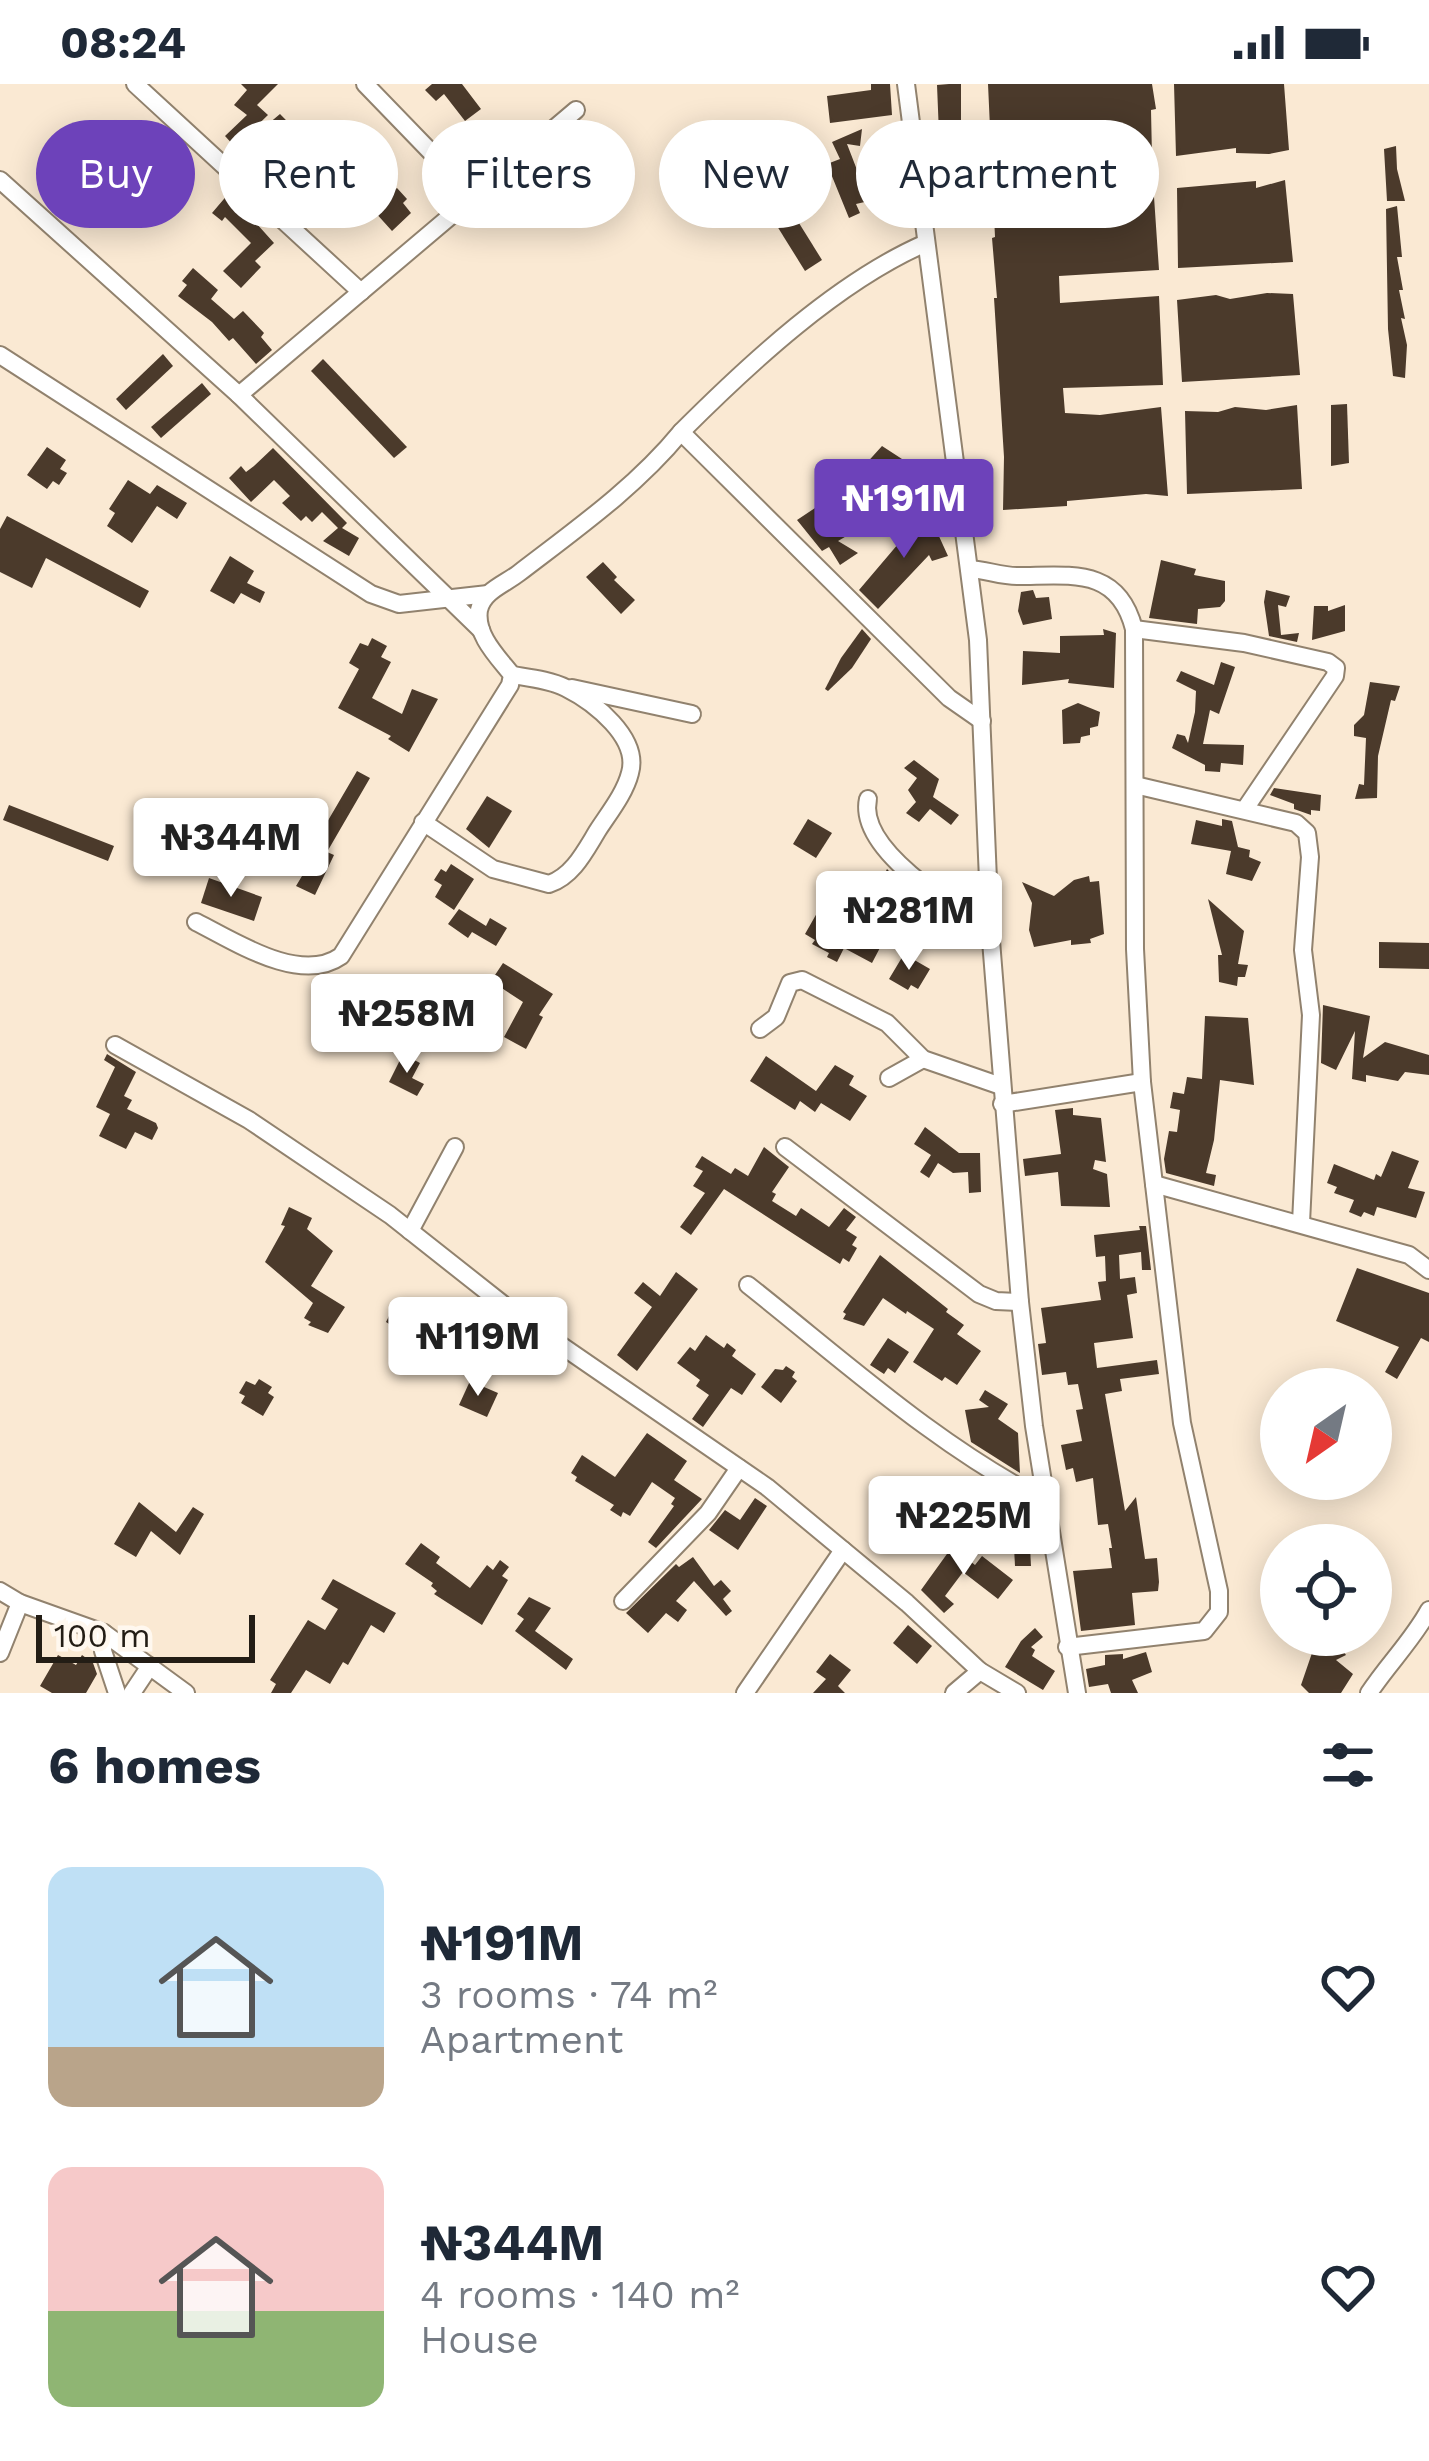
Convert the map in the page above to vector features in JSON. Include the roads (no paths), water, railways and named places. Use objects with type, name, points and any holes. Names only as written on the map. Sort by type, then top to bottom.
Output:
[{"type":"street","points":[[135,84],[361,292]]},
{"type":"street","points":[[365,84],[422,143]]},
{"type":"street","points":[[906,84],[970,568],[1001,1095],[1020,1302],[1077,1693]]},
{"type":"street","points":[[564,120],[576,110]]},
{"type":"street","points":[[0,179],[239,395],[481,630],[512,676],[692,714]]},
{"type":"street","points":[[239,395],[436,228]]},
{"type":"street","points":[[481,630],[479,610],[488,594],[650,466],[796,329],[894,256],[926,243]]},
{"type":"street","points":[[0,356],[352,584],[399,604],[488,594]]},
{"type":"street","points":[[681,432],[949,698],[982,721]]},
{"type":"street","points":[[970,568],[1012,576],[1091,578],[1125,600],[1134,629],[1136,949],[1142,1082],[1182,1423],[1220,1612],[1204,1631],[1067,1647]]},
{"type":"street","points":[[1134,629],[1244,643],[1328,662],[1336,668],[1245,809]]},
{"type":"street","points":[[196,922],[279,959],[308,964],[334,961],[345,951],[489,721],[512,676]]},
{"type":"street","points":[[423,822],[510,876],[549,884],[567,874],[632,770],[624,740],[611,722],[565,687]]},
{"type":"street","points":[[1135,785],[1296,823],[1309,841],[1303,950],[1311,1016],[1301,1222]]},
{"type":"street","points":[[868,799],[868,823],[889,855],[990,928]]},
{"type":"street","points":[[760,1029],[776,1016],[790,983],[802,980],[887,1023],[923,1059],[1001,1095],[1142,1082]]},
{"type":"street","points":[[115,1045],[249,1120],[410,1231],[499,1302],[739,1468],[907,1603],[980,1671],[1017,1693]]},
{"type":"street","points":[[889,1078],[923,1059]]},
{"type":"street","points":[[410,1231],[455,1147]]},
{"type":"street","points":[[785,1147],[979,1294],[996,1301],[1020,1302]]},
{"type":"street","points":[[1154,1184],[1301,1222],[1409,1256],[1429,1270]]},
{"type":"street","points":[[748,1285],[905,1409],[1018,1488],[1047,1502]]},
{"type":"street","points":[[623,1601],[708,1513],[739,1468]]},
{"type":"street","points":[[745,1693],[843,1550]]},
{"type":"street","points":[[0,1591],[20,1604],[104,1633],[185,1693]]},
{"type":"street","points":[[0,1653],[20,1604]]},
{"type":"street","points":[[1369,1693],[1395,1656],[1412,1642],[1429,1610]]},
{"type":"street","points":[[104,1633],[103,1651],[116,1693]]},
{"type":"street","points":[[1412,1642],[1429,1655]]},
{"type":"street","points":[[132,1693],[150,1666]]},
{"type":"street","points":[[954,1693],[980,1671]]}]
